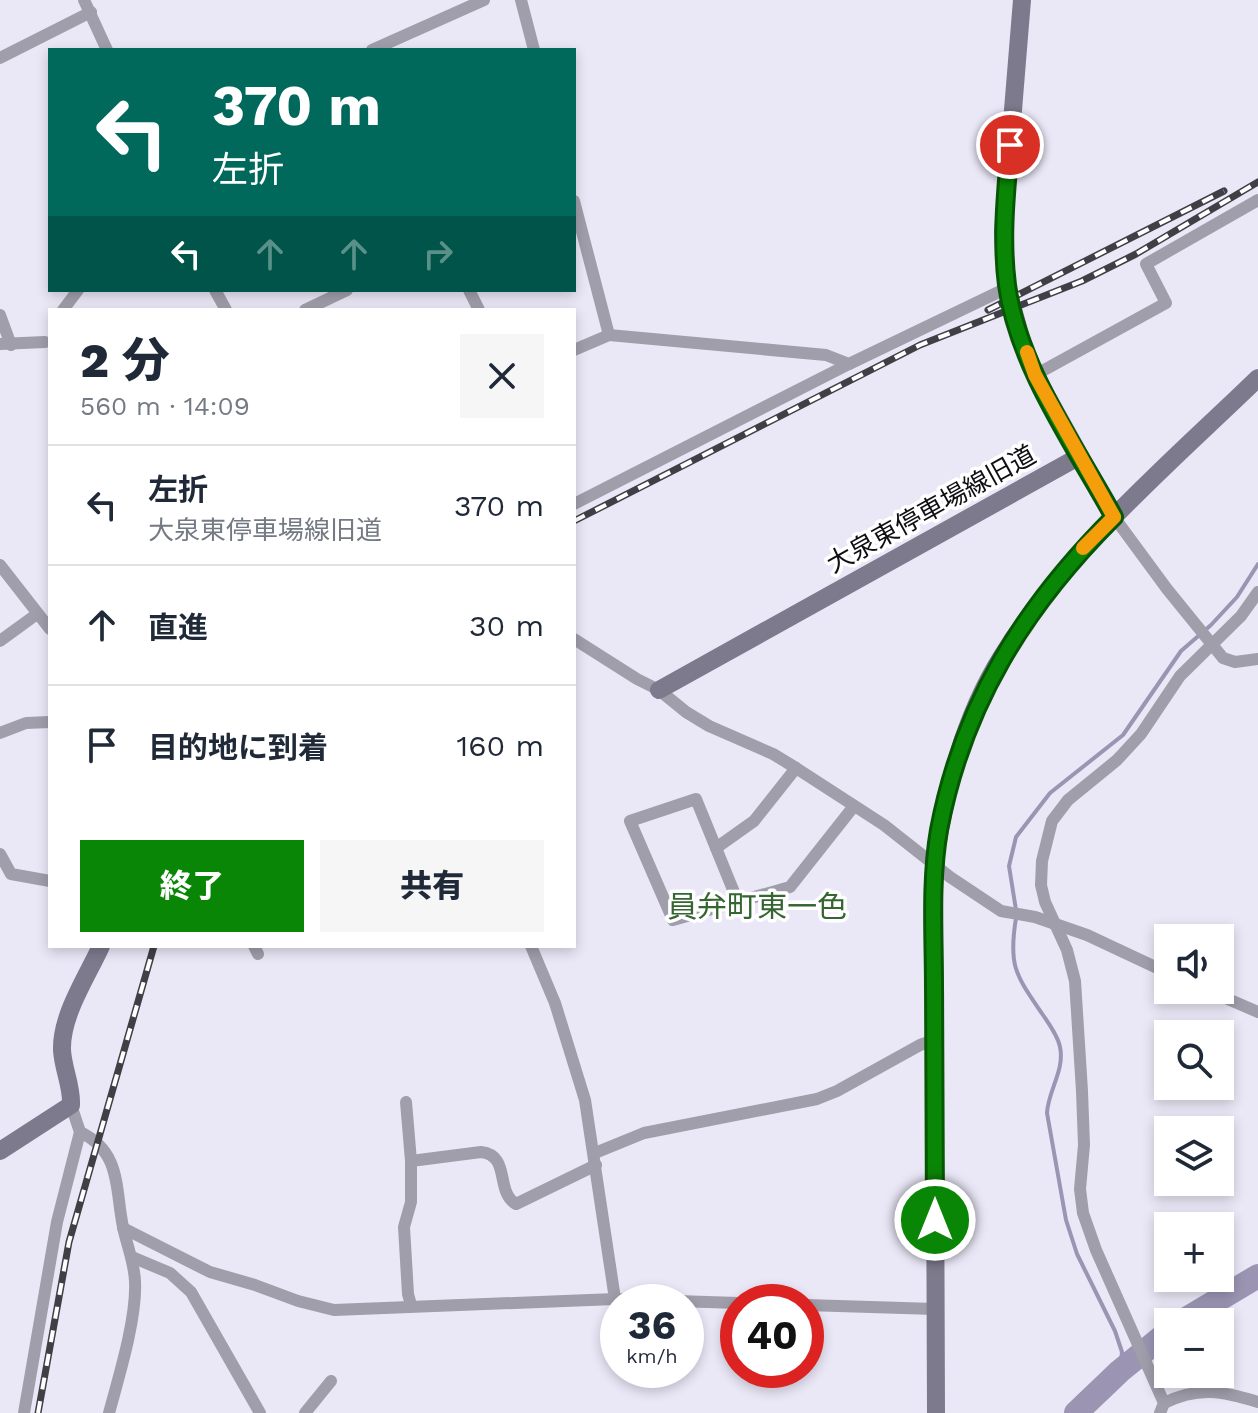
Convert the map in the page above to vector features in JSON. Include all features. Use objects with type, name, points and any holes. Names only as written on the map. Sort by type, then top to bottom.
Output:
[{"type":"street","points":[[84,0],[106,48]]},
{"type":"street","points":[[376,48],[484,0]]},
{"type":"street","points":[[521,0],[533,48]]},
{"type":"street","points":[[1022,0],[1003,232],[1007,288],[1021,338],[1035,375],[1114,517],[1223,658],[1235,662],[1258,659]]},
{"type":"street","points":[[0,58],[91,12]]},
{"type":"street","points":[[1035,375],[1166,303],[1146,264],[1258,200]]},
{"type":"street","points":[[576,209],[609,335]]},
{"type":"street","points":[[576,503],[849,364],[1007,288]]},
{"type":"street","points":[[309,308],[343,292]]},
{"type":"street","points":[[0,315],[5,345],[48,341]]},
{"type":"street","points":[[576,349],[609,335],[826,355],[849,364]]},
{"type":"street","points":[[936,1413],[934,864],[951,779],[969,723],[1000,658],[1054,581],[1114,517],[1258,378]]},
{"type":"street","name":"大泉東停車場線旧道","points":[[659,690],[1080,456]]},
{"type":"street","points":[[0,565],[48,627]]},
{"type":"street","points":[[1258,592],[1241,616],[1211,642],[1180,676],[1141,734],[1117,760],[1068,800],[1052,821],[1042,861],[1041,885],[1067,950],[1075,981],[1084,1145],[1080,1189],[1083,1213],[1153,1376],[1162,1408],[1184,1393],[1222,1391],[1258,1402]]},
{"type":"street","points":[[0,641],[37,614]]},
{"type":"street","points":[[576,640],[659,690],[709,726],[773,754],[796,768],[884,825],[989,903],[1009,914],[1054,922],[1154,966]]},
{"type":"street","points":[[0,733],[26,723],[48,722]]},
{"type":"street","points":[[716,848],[754,821],[796,768]]},
{"type":"street","points":[[738,902],[696,799],[630,821],[673,920],[738,902],[790,887],[854,806]]},
{"type":"street","points":[[0,854],[11,874],[48,881]]},
{"type":"street","points":[[24,1413],[57,1222],[80,1132],[71,1105],[62,1051],[63,1037],[69,1016],[100,948]]},
{"type":"street","points":[[532,948],[555,1003],[585,1100],[613,1284]]},
{"type":"street","points":[[1234,1002],[1258,1012]]},
{"type":"street","points":[[411,1161],[481,1152],[492,1154],[499,1162],[507,1196],[516,1204],[644,1133],[817,1099],[934,1040]]},
{"type":"street","points":[[406,1102],[411,1202],[404,1227],[411,1305]]},
{"type":"street","points":[[0,1151],[71,1105]]},
{"type":"street","points":[[80,1132],[102,1147],[111,1161],[135,1285],[129,1330],[109,1413]]},
{"type":"street","points":[[123,1228],[210,1272],[321,1308],[348,1310],[600,1299]]},
{"type":"street","points":[[132,1257],[170,1273],[191,1292],[260,1413]]},
{"type":"street","points":[[824,1306],[935,1309]]},
{"type":"street","points":[[305,1413],[331,1381]]},
{"type":"waterway","points":[[1016,910],[1009,866],[1016,837],[1050,793],[1123,735],[1181,651],[1237,597],[1258,564]]},
{"type":"waterway","points":[[1016,918],[1013,948],[1016,970],[1060,1047],[1060,1064],[1047,1113],[1066,1220],[1077,1254],[1115,1331],[1122,1352],[1120,1371]]},
{"type":"waterway","points":[[1204,1308],[1258,1276]]},
{"type":"waterway","points":[[1076,1413],[1154,1343]]},
{"type":"railway","points":[[576,520],[920,345],[1082,281],[1136,254],[1258,182]]},
{"type":"railway","points":[[988,310],[1224,191]]},
{"type":"railway","points":[[38,1413],[69,1242],[153,948]]},
{"type":"slow traffic","points":[[1027,352],[1035,375],[1114,517],[1083,548]]},
{"type":"district","name":"員弁町東一色","points":[[757,906]]},
{"type":"route","points":[[935,1220],[934,864],[951,779],[969,723],[1000,658],[1054,581],[1114,517],[1035,375],[1007,288],[1003,232],[1010,145]]}]
